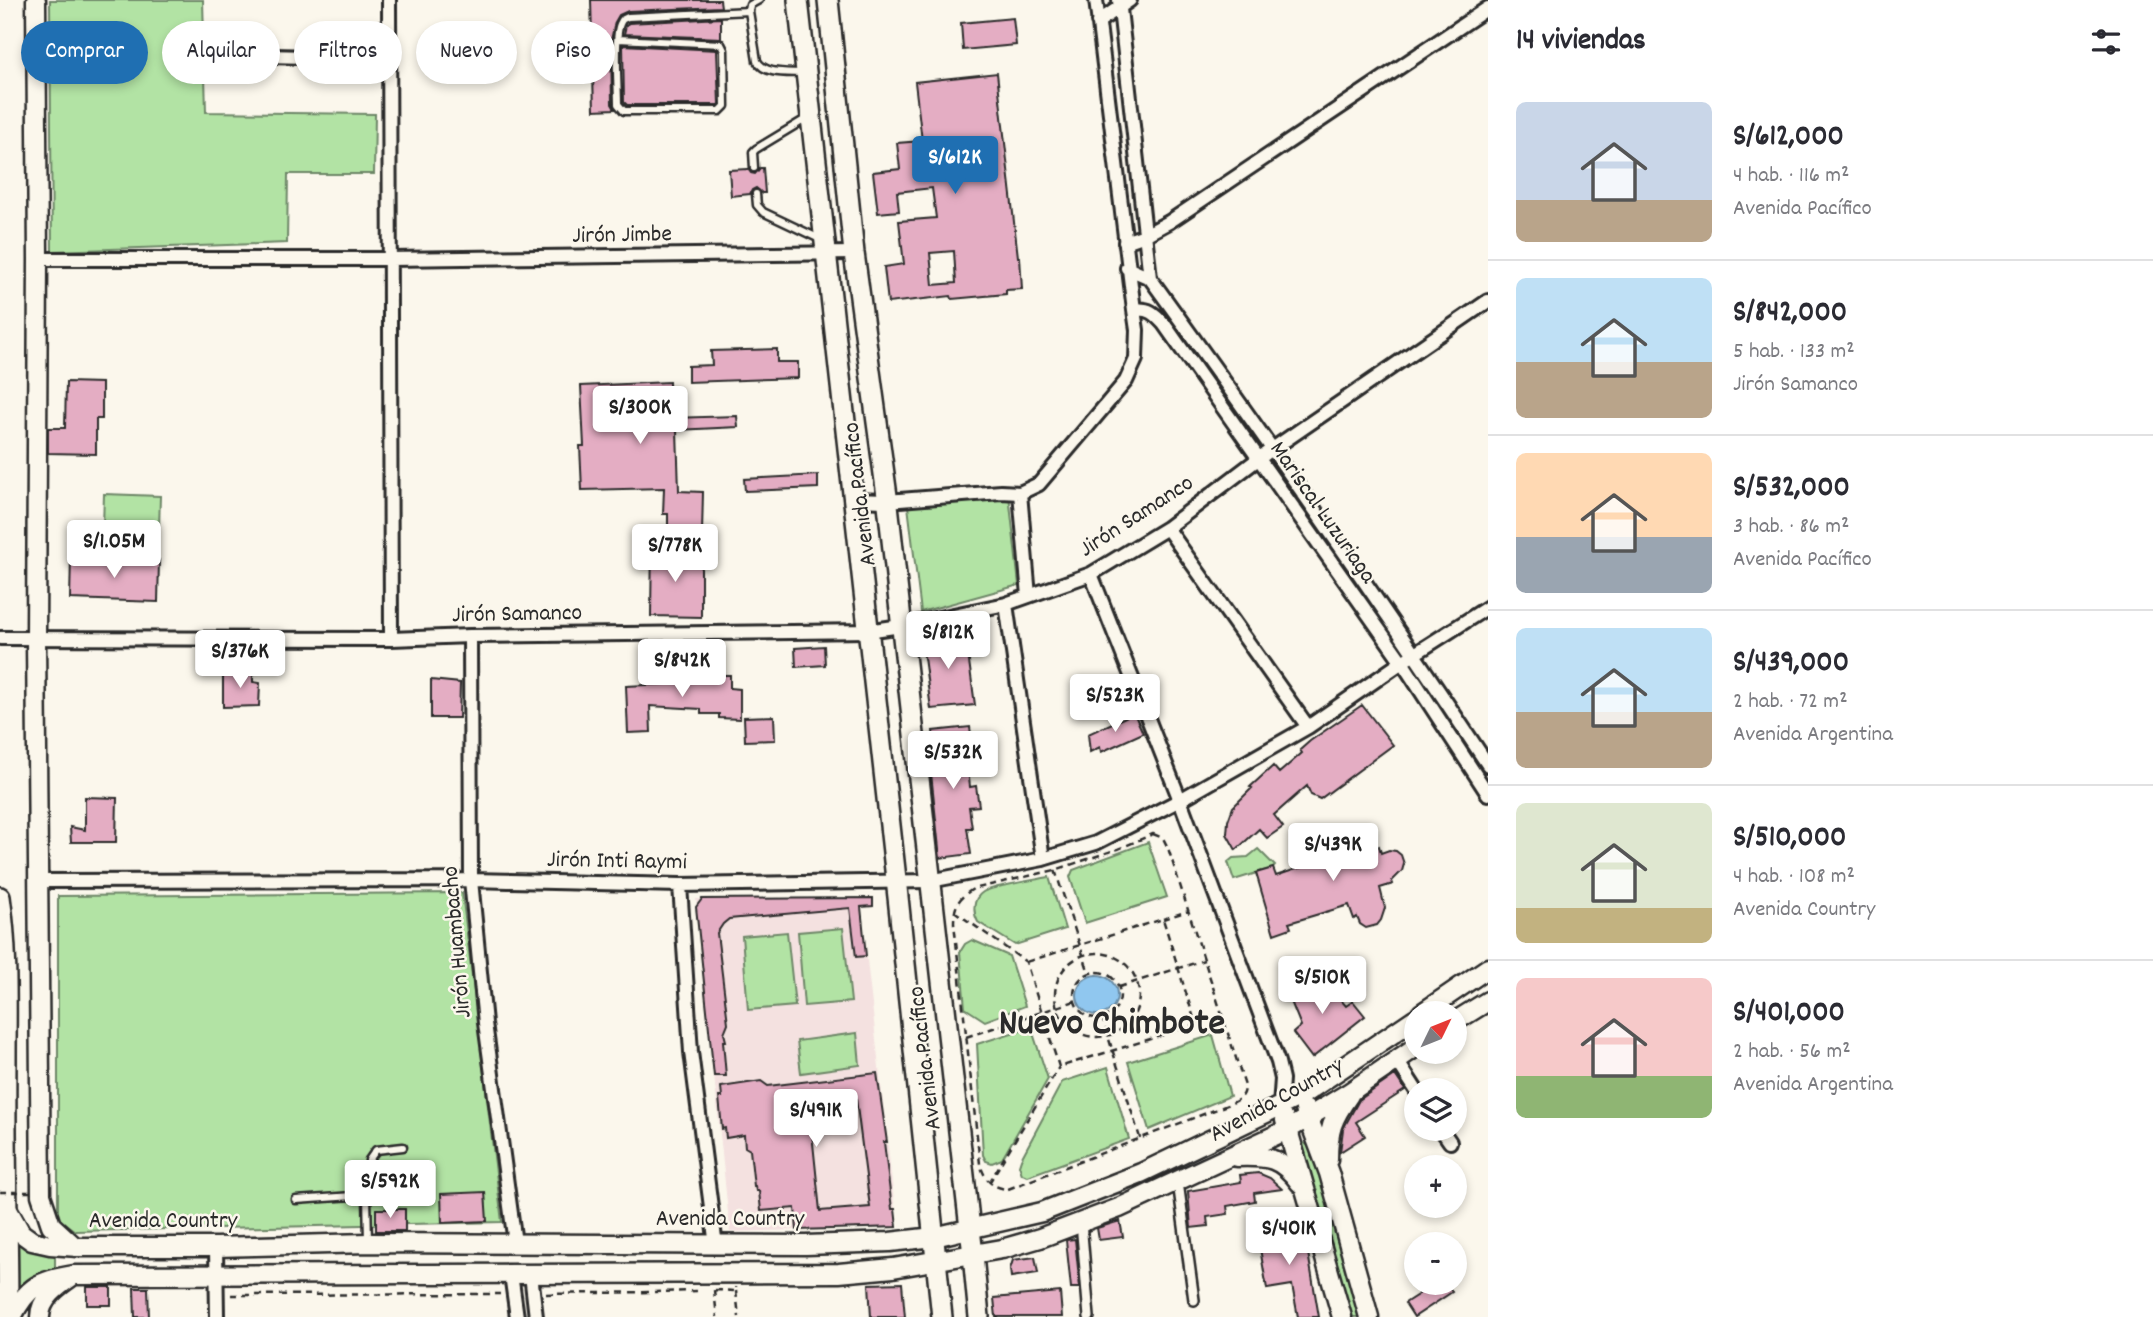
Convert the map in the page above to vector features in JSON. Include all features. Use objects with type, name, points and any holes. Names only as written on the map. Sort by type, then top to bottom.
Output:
[{"type":"main road","points":[[36,0],[36,639],[41,1195],[51,1225],[75,1247]]},
{"type":"main road","name":"Avenida Pacífico","points":[[798,0],[942,1317]]},
{"type":"main road","name":"Avenida Pacífico","points":[[828,0],[855,254],[887,501],[979,1317]]},
{"type":"main road","points":[[0,897],[6,933],[7,981],[3,1054],[10,1317]]},
{"type":"main road","points":[[1442,1001],[1486,974]]},
{"type":"main road","points":[[1467,1014],[1488,1001]]},
{"type":"main road","name":"Avenida Country","points":[[8,1210],[16,1226],[32,1241],[75,1247],[368,1243],[832,1245],[934,1237],[1042,1212],[1141,1173],[1299,1097],[1404,1026]]},
{"type":"main road","name":"Avenida Country","points":[[10,1317],[34,1286],[51,1278],[74,1275],[839,1273],[894,1268],[973,1255],[1008,1247],[1131,1203],[1289,1129],[1350,1092],[1404,1054]]},
{"type":"main road","points":[[1329,1173],[1328,1137],[1337,1112],[1350,1092]]},
{"type":"main road","points":[[1299,1097],[1329,1173],[1368,1317]]},
{"type":"main road","points":[[1280,1107],[1289,1129],[1342,1317]]},
{"type":"main road","points":[[1227,1157],[1261,1156],[1275,1159],[1286,1166],[1306,1191]]},
{"type":"main road","points":[[415,1243],[415,1273]]},
{"type":"main road","points":[[620,1243],[620,1274]]},
{"type":"main road","points":[[140,1275],[151,1270],[155,1264],[152,1254],[143,1246]]},
{"type":"main road","points":[[40,1317],[46,1300],[57,1287],[74,1275]]},
{"type":"street","points":[[389,0],[389,21]]},
{"type":"street","points":[[852,500],[887,501],[1001,492],[1020,493],[1038,484],[1126,381],[1136,359],[1137,330],[1127,268],[1096,0]]},
{"type":"street","points":[[1098,22],[1123,2]]},
{"type":"street","name":"Mariscal Luzuriaga","points":[[1123,2],[1150,278],[1273,449],[1488,765]]},
{"type":"street","points":[[1125,242],[1169,222],[1488,8]]},
{"type":"street","points":[[390,84],[391,639]]},
{"type":"street","name":"Jirón Jimbe","points":[[38,259],[390,259],[825,248],[855,254]]},
{"type":"street","points":[[1127,268],[1150,278]]},
{"type":"street","name":"Jirón Samanco","points":[[0,638],[391,639],[867,631],[1006,604],[1091,574],[1167,528],[1258,459],[1488,301]]},
{"type":"street","name":"Mariscal Luzuriaga","points":[[1134,310],[1146,309],[1164,324],[1402,662],[1488,794]]},
{"type":"street","points":[[1020,493],[1029,596]]},
{"type":"street","points":[[1167,528],[1308,727]]},
{"type":"street","points":[[1091,574],[1180,800],[1278,1062],[1282,1079],[1280,1107]]},
{"type":"street","points":[[1006,604],[1043,859]]},
{"type":"street","name":"Jirón Inti Raymi","points":[[38,881],[471,880],[680,885],[930,881],[1043,859],[1096,843],[1180,800],[1308,727],[1488,607]]},
{"type":"street","name":"Jirón Huambacho","points":[[470,636],[471,880],[485,1023],[515,1243]]},
{"type":"street","points":[[680,885],[691,1052],[716,1246]]},
{"type":"street","points":[[1396,1059],[1408,1078]]},
{"type":"street","points":[[1282,1079],[1299,1097]]},
{"type":"street","points":[[1178,1181],[1194,1300]]},
{"type":"street","points":[[1081,1222],[1089,1317]]},
{"type":"street","points":[[216,1247],[217,1317]]},
{"type":"street","points":[[511,1274],[517,1317]]},
{"type":"street","points":[[531,1274],[536,1317]]},
{"type":"lane","points":[[759,0],[750,5],[749,11],[760,66],[765,70],[806,73]]},
{"type":"lane","points":[[618,39],[721,44],[724,50],[725,106],[720,111],[624,111],[618,104],[618,39],[619,25],[628,17],[749,11]]},
{"type":"lane","points":[[754,169],[753,152],[756,149],[810,116]]},
{"type":"lane","points":[[757,194],[757,205],[763,212],[825,248]]},
{"type":"lane","points":[[368,1243],[369,1160],[376,1150],[403,1147]]},
{"type":"lane","points":[[296,1200],[367,1195]]},
{"type":"path","points":[[1156,834],[1163,838],[1245,1086],[1243,1097],[1009,1189],[989,1183],[980,1164],[954,911],[963,895],[973,889],[1055,870],[1156,834]]},
{"type":"path","points":[[1055,870],[1089,974]]},
{"type":"path","points":[[954,911],[1026,962],[1059,1067]]},
{"type":"path","points":[[1026,962],[1188,911]]},
{"type":"path","points":[[1163,919],[1196,1025]]},
{"type":"path","points":[[1099,953],[1113,956],[1125,963],[1136,982],[1139,999],[1136,1012],[1129,1023],[1108,1036],[1080,1034],[1059,1014],[1055,999],[1061,972],[1071,961],[1083,955],[1099,953]]},
{"type":"path","points":[[1118,987],[1204,960]]},
{"type":"path","points":[[1104,973],[1111,977],[1118,987],[1120,996],[1115,1009],[1102,1017],[1088,1016],[1075,1001],[1078,983],[1089,974],[1104,973]]},
{"type":"path","points":[[966,1037],[1075,1001]]},
{"type":"path","points":[[989,1183],[1059,1067],[1222,1016]]},
{"type":"path","points":[[1102,1017],[1141,1138]]},
{"type":"path","points":[[0,1192],[34,1192]]},
{"type":"path","points":[[543,1294],[701,1290]]},
{"type":"path","points":[[715,1290],[717,1317]]},
{"type":"path","points":[[736,1291],[739,1317]]},
{"type":"path","points":[[217,1295],[500,1294]]},
{"type":"shaded area","points":[[860,898],[897,1227],[730,1232],[696,899]]},
{"type":"green space","points":[[50,0],[203,0],[204,21],[162,21],[162,84],[205,84],[206,112],[375,114],[374,174],[288,174],[287,243],[52,251],[51,84],[148,84],[148,21],[50,21]]},
{"type":"green space","points":[[104,494],[160,496],[159,529],[103,527]]},
{"type":"green space","points":[[1009,495],[1019,585],[921,612],[908,506]]},
{"type":"green space","points":[[1148,842],[1167,897],[1085,923],[1070,877],[1073,870]]},
{"type":"green space","points":[[1258,849],[1275,866],[1234,880],[1228,862],[1233,858],[1248,857]]},
{"type":"green space","points":[[1049,877],[1065,929],[1015,945],[978,922],[974,906],[983,892]]},
{"type":"green space","points":[[462,893],[502,1222],[75,1231],[58,1218],[58,896]]},
{"type":"green space","points":[[843,928],[851,1002],[804,1006],[798,932]]},
{"type":"green space","points":[[787,932],[795,1006],[748,1010],[742,936]]},
{"type":"green space","points":[[972,940],[1009,956],[1025,1006],[985,1021],[965,1008],[960,952],[965,944]]},
{"type":"green space","points":[[1031,1027],[1048,1079],[1002,1159],[992,1163],[986,1161],[983,1155],[977,1044]]},
{"type":"green space","points":[[857,1033],[860,1065],[801,1073],[797,1041]]},
{"type":"green space","points":[[1213,1035],[1230,1096],[1149,1130],[1128,1062]]},
{"type":"green space","points":[[1108,1067],[1129,1139],[1028,1176],[1022,1174],[1019,1165],[1021,1159],[1062,1082]]},
{"type":"green space","points":[[1304,1143],[1313,1149],[1362,1317],[1344,1317],[1294,1149]]},
{"type":"green space","points":[[15,1240],[30,1249],[55,1255],[55,1273],[33,1279],[14,1292]]},
{"type":"water","points":[[1097,975],[1111,981],[1117,995],[1111,1009],[1097,1015],[1083,1009],[1077,995],[1083,981]]},
{"type":"building","points":[[591,0],[720,0],[721,7],[628,11],[619,15],[615,22],[592,21]]},
{"type":"building","points":[[721,18],[721,38],[624,34],[629,23]]},
{"type":"building","points":[[1013,18],[1016,45],[963,50],[961,23]]},
{"type":"building","points":[[623,45],[717,50],[719,104],[627,105],[624,102]]},
{"type":"building","points":[[997,73],[1022,289],[1006,290],[1006,294],[952,299],[951,296],[888,303],[884,267],[904,264],[899,221],[936,218],[932,188],[897,192],[899,211],[878,213],[873,172],[900,169],[897,143],[922,141],[915,82]],"holes":[[[954,251],[956,283],[933,285],[930,253]]]},
{"type":"building","points":[[593,84],[612,84],[612,104],[615,109],[594,110]]},
{"type":"building","points":[[763,168],[765,193],[756,188],[750,194],[731,196],[729,170],[748,169],[755,174]]},
{"type":"building","points":[[777,349],[777,362],[798,362],[798,378],[688,382],[688,366],[712,365],[711,351]]},
{"type":"building","points":[[66,382],[102,383],[102,419],[96,419],[96,454],[48,453],[48,428],[65,428]]},
{"type":"building","points":[[669,382],[670,418],[737,416],[738,427],[677,430],[679,491],[703,492],[702,534],[668,533],[668,514],[663,514],[664,488],[582,490],[580,446],[584,446],[581,386]]},
{"type":"building","points":[[818,475],[818,488],[745,491],[744,479]]},
{"type":"building","points":[[652,539],[666,539],[667,557],[701,557],[701,617],[651,616]]},
{"type":"building","points":[[71,557],[159,560],[158,602],[70,599]]},
{"type":"building","points":[[965,632],[975,705],[931,709],[922,643],[928,635]]},
{"type":"building","points":[[824,646],[825,665],[796,667],[795,648]]},
{"type":"building","points":[[223,672],[253,673],[253,682],[260,683],[259,706],[223,707]]},
{"type":"building","points":[[666,674],[685,675],[684,681],[717,681],[717,675],[730,675],[730,688],[740,689],[740,719],[719,718],[719,714],[701,714],[701,709],[650,706],[651,732],[628,733],[626,686],[666,684]]},
{"type":"building","points":[[431,680],[460,683],[459,718],[431,718]]},
{"type":"building","points":[[1362,705],[1393,745],[1320,799],[1311,795],[1307,786],[1274,815],[1283,827],[1267,838],[1259,829],[1236,850],[1227,834],[1228,821],[1233,807],[1252,788],[1250,787],[1273,766],[1279,773],[1302,753],[1300,750],[1310,741]]},
{"type":"building","points":[[1134,713],[1143,733],[1101,752],[1100,747],[1090,752],[1088,734]]},
{"type":"building","points":[[774,716],[775,740],[745,741],[744,717]]},
{"type":"building","points":[[970,727],[973,750],[966,750],[970,787],[976,786],[979,806],[969,807],[972,828],[967,828],[971,854],[940,858],[931,773],[938,772],[933,731]]},
{"type":"building","points":[[85,797],[117,798],[116,842],[71,842],[70,827],[85,830]]},
{"type":"building","points":[[1343,824],[1356,835],[1359,834],[1366,851],[1379,846],[1381,853],[1389,850],[1401,855],[1404,864],[1402,871],[1392,881],[1393,884],[1380,888],[1385,908],[1381,920],[1377,925],[1366,928],[1360,924],[1357,917],[1354,919],[1349,905],[1289,923],[1291,928],[1274,934],[1256,873],[1273,868],[1276,876],[1331,857],[1328,846],[1331,831]]},
{"type":"building","points":[[873,898],[873,906],[861,907],[866,956],[856,957],[850,908],[729,919],[723,924],[717,933],[728,1023],[724,1033],[726,1041],[723,1041],[726,1076],[714,1076],[696,907],[702,899]]},
{"type":"building","points":[[1322,978],[1346,1006],[1353,1001],[1365,1016],[1312,1058],[1293,1033],[1301,1026],[1290,999],[1301,989]]},
{"type":"building","points":[[877,1073],[887,1142],[884,1142],[892,1209],[895,1209],[897,1227],[797,1230],[795,1208],[761,1211],[759,1191],[756,1191],[754,1186],[750,1150],[745,1147],[744,1135],[726,1138],[725,1128],[722,1129],[719,1097],[722,1097],[721,1087],[761,1081],[768,1086]],"holes":[[[856,1099],[870,1207],[820,1211],[809,1104]]]},
{"type":"building","points":[[1395,1075],[1404,1088],[1356,1122],[1365,1136],[1340,1152],[1343,1129],[1359,1100]]},
{"type":"building","points":[[1258,1173],[1270,1178],[1282,1189],[1254,1193],[1255,1201],[1227,1206],[1228,1214],[1207,1217],[1208,1226],[1191,1228],[1188,1191],[1241,1182],[1240,1175]]},
{"type":"building","points":[[485,1192],[487,1221],[442,1223],[441,1194]]},
{"type":"building","points":[[376,1209],[405,1209],[405,1231],[376,1231]]},
{"type":"building","points":[[1120,1221],[1123,1237],[1099,1240],[1097,1228]]},
{"type":"building","points":[[1297,1226],[1300,1248],[1307,1247],[1319,1317],[1298,1317],[1292,1285],[1267,1289],[1257,1231]]},
{"type":"building","points":[[1075,1239],[1080,1288],[1071,1288],[1066,1240]]},
{"type":"building","points":[[1035,1257],[1038,1273],[1011,1277],[1013,1260]]},
{"type":"building","points":[[902,1283],[905,1317],[871,1317],[869,1284]]},
{"type":"building","points":[[87,1287],[111,1287],[111,1305],[87,1305]]},
{"type":"building","points":[[134,1288],[148,1288],[149,1317],[135,1317]]},
{"type":"building","points":[[1060,1292],[1062,1317],[996,1317],[994,1298]]},
{"type":"building","points":[[1417,1295],[1447,1295],[1414,1317],[1405,1303]]},
{"type":"district","name":"Nuevo Chimbote","points":[[1112,1025]]}]
